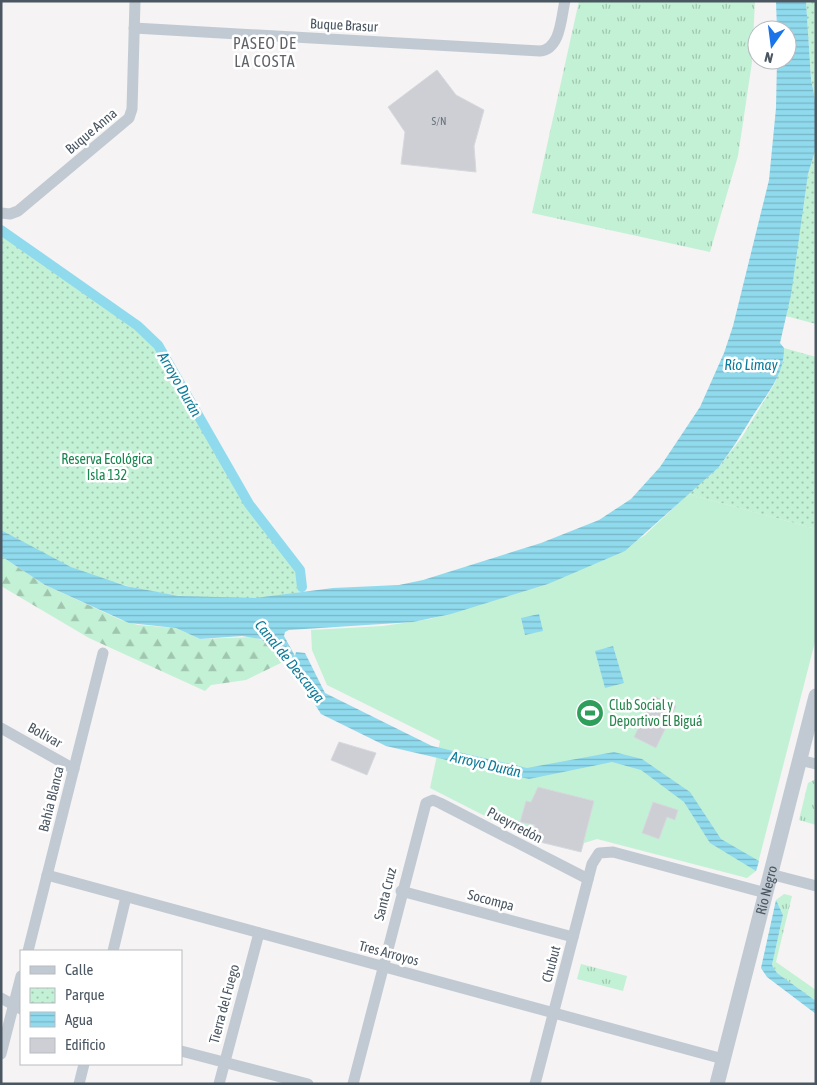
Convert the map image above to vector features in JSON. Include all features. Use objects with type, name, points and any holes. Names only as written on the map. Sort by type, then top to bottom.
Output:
[{"type":"street","name":"Buque Anna","points":[[1,213],[10,214],[18,211],[128,120],[132,111],[135,1]]},
{"type":"street","name":"Buque Brasur","points":[[134,28],[540,51],[551,47],[556,37],[564,1]]},
{"type":"street","name":"Bahía Blanca","points":[[28,950],[103,653]]},
{"type":"street","name":"Río Negro","points":[[716,1084],[816,696]]},
{"type":"street","name":"Bolívar","points":[[1,728],[74,769]]},
{"type":"street","points":[[799,760],[816,764]]},
{"type":"street","name":"Pueyrredón","points":[[428,800],[440,803],[588,879]]},
{"type":"street","name":"Santa Cruz","points":[[352,1084],[423,806],[428,800]]},
{"type":"street","name":"Chubut","points":[[535,1084],[588,879],[594,859],[599,853],[613,852],[766,893]]},
{"type":"street","points":[[770,874],[816,886]]},
{"type":"street","name":"Tres Arroyos","points":[[47,875],[723,1059]]},
{"type":"street","name":"Socompa","points":[[401,891],[573,937]]},
{"type":"street","points":[[113,950],[126,897]]},
{"type":"street","name":"Tierra del Fuego","points":[[219,1084],[259,933]]},
{"type":"street","points":[[1,1054],[18,1007],[20,986]]},
{"type":"street","points":[[1,998],[18,1007]]},
{"type":"street","points":[[182,1051],[308,1084]]},
{"type":"street","points":[[79,1084],[84,1065]]},
{"type":"green space","points":[[579,1],[755,1],[754,20],[747,20],[747,70],[751,70],[738,156],[710,252],[532,213]]},
{"type":"green space","points":[[806,1],[816,1],[816,104],[811,79]]},
{"type":"green space","points":[[816,148],[816,324],[786,316],[808,174]]},
{"type":"green space","name":"Reserva Ecológica Isla 132","points":[[1,230],[138,326],[158,345],[249,504],[300,570],[303,582],[301,592],[275,596],[223,599],[196,598],[144,590],[82,572],[1,530]]},
{"type":"green space","points":[[784,348],[816,357],[816,529],[688,494],[718,468],[742,437],[775,383],[783,361]]},
{"type":"green space","name":"Club Social y Deportivo El Biguá","points":[[688,494],[816,529],[816,638],[756,871],[747,878],[597,839],[584,843],[581,852],[532,840],[430,788],[440,741],[327,685],[312,650],[311,630],[383,626],[430,619],[548,584],[644,536]]},
{"type":"green space","points":[[1,556],[45,585],[121,620],[138,625],[176,628],[200,639],[253,637],[267,642],[287,660],[246,680],[211,685],[205,691],[89,638],[1,586]]},
{"type":"green space","points":[[816,779],[816,825],[799,820],[808,783]]},
{"type":"green space","points":[[784,894],[792,896],[776,962],[816,990],[816,1001],[777,973],[772,965],[783,915],[776,900]]},
{"type":"green space","points":[[581,964],[627,976],[623,991],[577,979]]},
{"type":"water","name":"Río Limay","points":[[776,1],[806,1],[811,79],[816,104],[816,148],[808,174],[791,295],[780,343],[784,348],[781,367],[768,393],[718,468],[625,551],[548,584],[451,614],[413,622],[289,630],[285,632],[284,636],[295,656],[296,652],[305,653],[325,693],[432,746],[527,768],[614,752],[642,759],[690,792],[721,839],[759,861],[756,871],[710,843],[684,802],[641,770],[612,762],[529,779],[386,746],[321,714],[287,660],[261,639],[242,636],[200,639],[176,628],[129,623],[45,585],[1,556],[1,530],[71,567],[126,586],[179,596],[255,598],[333,588],[399,585],[423,580],[541,543],[599,520],[631,499],[660,467],[700,407],[724,353],[733,326],[769,180],[776,108],[777,70],[797,70],[797,20],[777,20]]},
{"type":"water","points":[[539,614],[543,631],[525,635],[521,618]]},
{"type":"water","points":[[613,646],[624,683],[605,688],[595,651]]},
{"type":"water","points":[[776,900],[783,915],[772,965],[777,973],[816,1001],[816,1014],[767,977],[761,968]]},
{"type":"building","points":[[437,70],[456,95],[484,110],[474,146],[476,172],[401,164],[405,132],[388,107]]},
{"type":"building","points":[[654,696],[676,706],[656,748],[634,737]]},
{"type":"building","points":[[339,742],[376,753],[367,775],[331,760]]},
{"type":"building","points":[[538,787],[594,801],[581,852],[532,840],[535,825],[520,822],[526,801],[531,802]]},
{"type":"building","points":[[653,802],[678,810],[675,820],[667,817],[659,839],[642,833]]},
{"type":"waterway","name":"Arroyo Durán","points":[[1,230],[138,326],[158,345],[249,504],[300,570],[302,587]]},
{"type":"place","name":"Club Social y Deportivo El Biguá","points":[[590,713]]},
{"type":"district","name":"PASEO DE LA COSTA","points":[[265,52]]},
{"type":"water label","name":"Canal de Descarga","points":[[290,661]]}]
